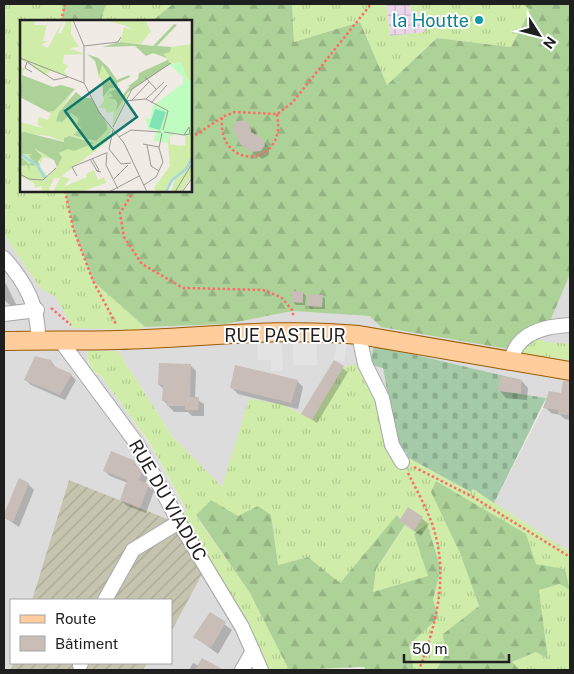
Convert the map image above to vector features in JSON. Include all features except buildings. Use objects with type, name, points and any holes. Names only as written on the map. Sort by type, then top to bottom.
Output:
[{"type":"main road","name":"RUE PASTEUR","points":[[4,341],[117,340],[288,331],[359,335],[570,371]]},
{"type":"street","points":[[4,258],[28,289],[37,310],[38,340]]},
{"type":"street","points":[[4,314],[37,310]]},
{"type":"street","points":[[511,361],[514,350],[530,334],[548,326],[570,324]]},
{"type":"street","points":[[359,335],[364,364],[382,398],[392,445],[402,462]]},
{"type":"street","name":"RUE DU VIADUC","points":[[60,340],[137,444],[179,522],[242,627],[261,670]]},
{"type":"street","points":[[106,599],[134,550],[179,522]]},
{"type":"street","points":[[242,670],[253,652]]},
{"type":"path","points":[[61,20],[65,4]]},
{"type":"path","points":[[192,137],[222,117],[235,112],[277,114],[292,103],[372,4]]},
{"type":"path","points":[[222,117],[221,132],[226,145],[238,154],[252,157],[266,153],[276,142],[280,128],[277,114]]},
{"type":"path","points":[[65,192],[73,228],[92,281],[115,319],[117,340]]},
{"type":"path","points":[[133,192],[120,214],[124,237],[142,264],[183,288],[263,290],[281,297],[293,311],[292,321]]},
{"type":"path","points":[[402,462],[473,497],[570,557]]},
{"type":"path","points":[[402,462],[431,522],[438,545],[440,570],[439,601],[431,638],[419,670]]},
{"type":"shaded area","points":[[386,4],[410,4],[412,16],[424,15],[425,33],[390,36]]},
{"type":"shaded area","points":[[4,235],[41,289],[138,330],[145,327],[226,324],[293,311],[548,325],[570,274],[570,552],[494,503],[543,408],[546,398],[521,394],[522,380],[374,345],[383,368],[397,444],[407,453],[405,456],[320,406],[312,420],[249,400],[222,488],[172,436],[118,351],[87,352],[88,363],[94,373],[101,376],[149,443],[186,510],[180,524],[69,480],[32,599],[10,599],[10,664],[13,664],[10,670],[4,670]]},
{"type":"shaded area","points":[[337,342],[347,343],[344,362],[334,360]]},
{"type":"shaded area","points":[[282,343],[283,371],[271,371],[271,360],[258,360],[257,344]]},
{"type":"shaded area","points":[[293,343],[317,343],[317,365],[293,365]]},
{"type":"shaded area","points":[[69,480],[180,524],[206,567],[172,630],[172,599],[32,599]]},
{"type":"shaded area","points":[[206,567],[261,670],[143,670],[146,664],[172,664],[172,630]]},
{"type":"shaded area","points":[[13,664],[146,664],[143,670],[10,670]]},
{"type":"green space","points":[[4,4],[65,4],[61,20],[20,20],[20,192],[65,192],[73,228],[93,281],[145,327],[138,330],[73,328],[55,296],[41,289],[4,235]]},
{"type":"green space","points":[[65,4],[109,4],[105,7],[101,20],[61,20]]},
{"type":"green space","points":[[109,4],[173,4],[153,20],[101,20],[105,7]]},
{"type":"green space","points":[[173,4],[292,4],[294,42],[360,22],[387,85],[437,38],[511,47],[530,10],[523,4],[570,4],[570,274],[548,326],[514,350],[381,327],[370,316],[293,311],[226,324],[145,327],[93,281],[73,228],[65,192],[192,192],[192,20],[153,20]]},
{"type":"green space","points":[[292,4],[386,4],[390,36],[425,32],[424,15],[412,17],[410,4],[523,4],[530,10],[511,47],[437,38],[387,85],[360,22],[294,42]]},
{"type":"green space","points":[[530,334],[545,342],[570,344],[570,360],[513,352]]},
{"type":"green space","points":[[374,345],[522,380],[521,394],[546,398],[494,503],[473,489],[471,492],[405,456],[407,453],[397,444],[383,368],[370,365]]},
{"type":"green space","points":[[87,351],[118,351],[172,436],[222,487],[249,399],[281,404],[312,419],[344,366],[359,365],[405,456],[471,492],[473,489],[570,552],[570,589],[565,569],[460,553],[479,606],[444,634],[445,656],[436,670],[414,670],[409,645],[439,616],[433,600],[441,569],[427,524],[414,534],[429,576],[373,592],[376,569],[405,526],[397,516],[340,583],[308,557],[278,565],[271,515],[196,516],[250,593],[289,670],[261,670],[180,524],[186,509],[149,442],[101,376],[92,369]]},
{"type":"green space","points":[[436,481],[526,534],[536,564],[565,569],[570,590],[560,584],[539,590],[548,659],[536,652],[512,662],[520,670],[436,670],[445,656],[443,634],[479,606],[460,553],[431,492]]},
{"type":"green space","points":[[211,500],[238,516],[258,506],[271,515],[278,565],[308,557],[340,583],[397,515],[405,525],[376,569],[373,592],[428,576],[414,534],[427,524],[441,569],[433,600],[439,617],[409,645],[414,670],[366,670],[364,667],[289,670],[250,593],[196,515]]},
{"type":"green space","points":[[560,584],[570,590],[570,670],[520,670],[512,662],[536,652],[548,659],[539,590]]},
{"type":"place","name":"la Houtte","points":[[479,20]]}]
